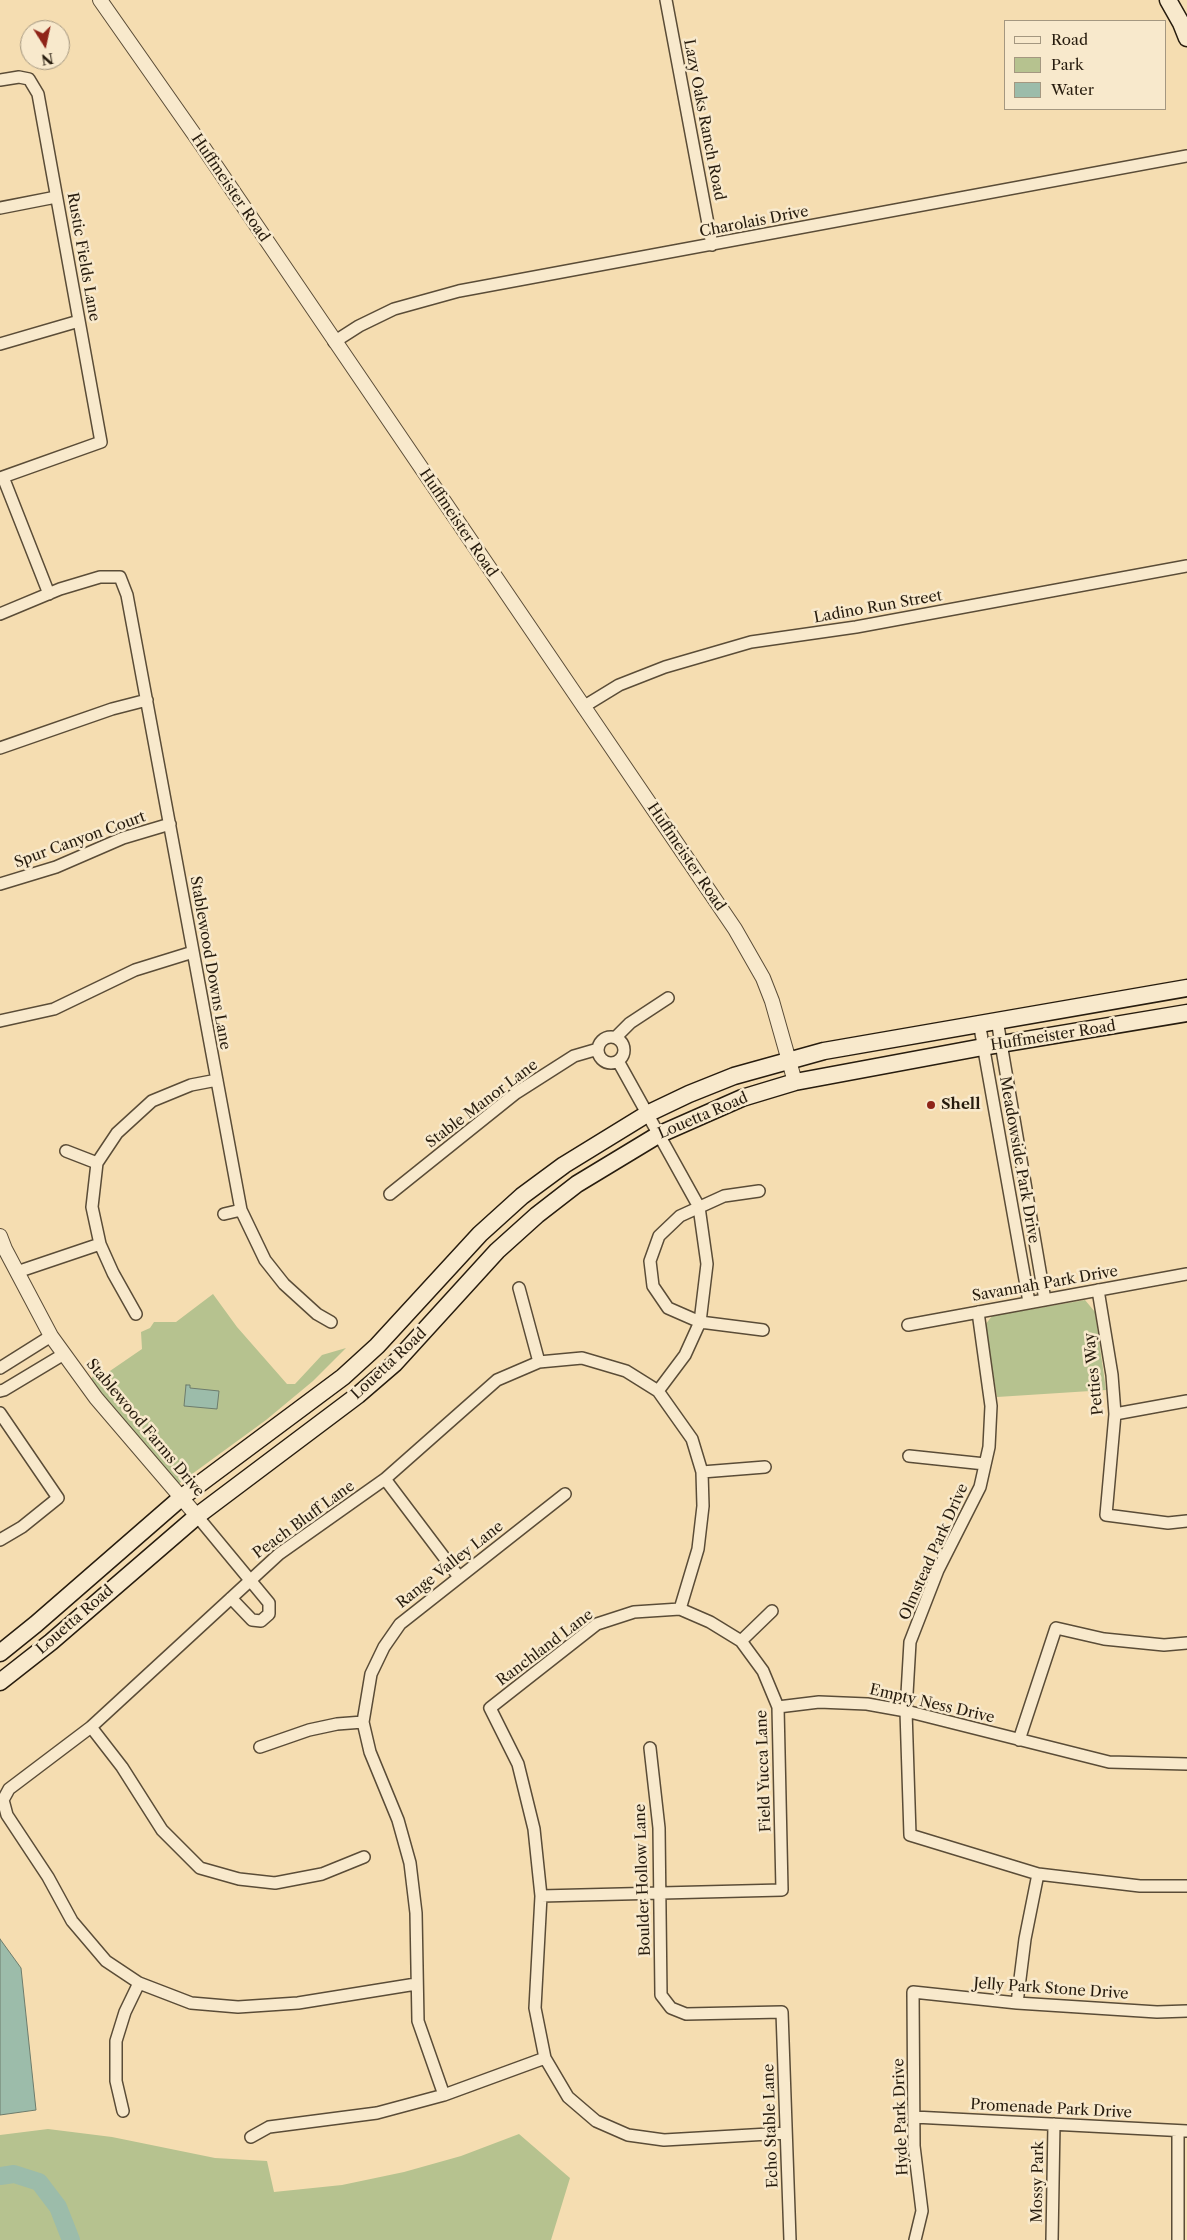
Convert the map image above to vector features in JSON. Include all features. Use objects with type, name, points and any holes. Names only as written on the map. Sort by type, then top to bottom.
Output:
[{"type":"main road","points":[[1168,0],[1187,38]]},
{"type":"main road","name":"Huffmeister Road","points":[[789,1059],[979,1022],[1187,988]]},
{"type":"main road","name":"Huffmeister Road","points":[[795,1082],[983,1047],[1187,1013]]},
{"type":"main road","name":"Louetta Road","points":[[0,1653],[182,1497],[343,1377],[384,1340],[480,1234],[522,1196],[564,1165],[647,1114],[734,1076],[789,1059]]},
{"type":"main road","name":"Louetta Road","points":[[0,1682],[51,1642],[197,1516],[358,1395],[394,1364],[498,1251],[537,1215],[577,1184],[658,1135],[742,1098],[795,1082]]},
{"type":"main road","points":[[480,1234],[498,1251]]},
{"type":"main road","points":[[343,1377],[358,1395]]},
{"type":"street","name":"Huffmeister Road","points":[[100,0],[753,959],[772,1001],[795,1082]]},
{"type":"street","name":"Lazy Oaks Ranch Road","points":[[666,0],[712,245]]},
{"type":"street","name":"Rustic Fields Lane","points":[[0,80],[19,77],[29,79],[38,94],[101,442],[2,478]]},
{"type":"street","name":"Charolais Drive","points":[[334,342],[359,326],[394,309],[435,296],[1187,156]]},
{"type":"street","points":[[0,208],[56,197]]},
{"type":"street","points":[[0,344],[79,321]]},
{"type":"street","points":[[0,614],[49,594],[2,478]]},
{"type":"street","name":"Ladino Run Street","points":[[583,707],[619,685],[665,667],[751,642],[856,627],[1187,566]]},
{"type":"street","name":"Stablewood Downs Lane","points":[[49,594],[100,577],[120,577],[127,595],[241,1210],[265,1260],[284,1284],[317,1314],[331,1322]]},
{"type":"street","points":[[0,748],[112,709],[146,700]]},
{"type":"street","name":"Spur Canyon Court","points":[[0,884],[56,867],[123,838],[170,824]]},
{"type":"street","points":[[0,1022],[54,1009],[136,970],[193,952]]},
{"type":"street","points":[[616,1037],[624,1048],[622,1058],[608,1063],[603,1060],[598,1049],[600,1042],[604,1038],[616,1037],[630,1023],[668,998]]},
{"type":"street","name":"Meadowside Park Drive","points":[[997,1020],[1045,1300]]},
{"type":"street","name":"Meadowside Park Drive","points":[[979,1022],[1029,1302]]},
{"type":"street","name":"Stable Manor Lane","points":[[390,1194],[516,1093],[574,1056],[598,1049]]},
{"type":"street","points":[[618,1061],[699,1207],[707,1264],[700,1322],[685,1355],[658,1391],[692,1438],[702,1472],[703,1506],[698,1549],[680,1609]]},
{"type":"street","points":[[136,1314],[113,1273],[100,1244],[92,1207],[97,1163],[117,1133],[152,1101],[191,1085],[217,1080]]},
{"type":"street","points":[[66,1151],[97,1163]]},
{"type":"street","points":[[1007,1171],[1022,1168]]},
{"type":"street","points":[[759,1191],[724,1196],[680,1216],[659,1236],[650,1261],[653,1286],[668,1308],[700,1322],[764,1330]]},
{"type":"street","points":[[224,1214],[241,1210]]},
{"type":"street","name":"Stablewood Farms Drive","points":[[0,1236],[52,1336],[64,1354],[96,1398],[251,1579],[269,1603],[269,1614],[262,1621],[252,1620],[231,1598]]},
{"type":"street","points":[[18,1272],[100,1244]]},
{"type":"street","name":"Savannah Park Drive","points":[[908,1325],[1187,1274]]},
{"type":"street","points":[[519,1288],[539,1362]]},
{"type":"street","name":"Petties Way","points":[[1098,1290],[1112,1375],[1115,1414],[1106,1515],[1168,1523],[1187,1521]]},
{"type":"street","name":"Olmstead Park Drive","points":[[978,1312],[991,1406],[989,1446],[980,1487],[938,1570],[910,1642],[906,1711],[910,1835],[1038,1874]]},
{"type":"street","points":[[0,1368],[52,1336]]},
{"type":"street","points":[[0,1390],[4,1390],[64,1354]]},
{"type":"street","name":"Peach Bluff Lane","points":[[139,1983],[106,1960],[72,1921],[48,1877],[7,1815],[3,1800],[9,1788],[91,1727],[279,1554],[385,1479],[497,1380],[539,1362],[582,1358],[626,1371],[658,1391]]},
{"type":"street","points":[[1115,1414],[1187,1401]]},
{"type":"street","points":[[0,1413],[58,1498],[22,1528],[0,1540]]},
{"type":"street","points":[[909,1456],[985,1464]]},
{"type":"street","points":[[702,1472],[765,1468]]},
{"type":"street","points":[[385,1479],[459,1577]]},
{"type":"street","name":"Range Valley Lane","points":[[363,1722],[371,1674],[384,1647],[400,1624],[565,1494]]},
{"type":"street","name":"Field Yucca Lane","points":[[660,1893],[782,1890],[778,1707],[763,1671],[741,1641],[710,1622],[680,1609]]},
{"type":"street","name":"Ranchland Lane","points":[[541,1896],[534,1828],[518,1764],[490,1708],[597,1624],[634,1612],[680,1609]]},
{"type":"street","points":[[741,1641],[772,1611]]},
{"type":"street","points":[[1019,1740],[1056,1628],[1104,1639],[1164,1645],[1187,1643]]},
{"type":"street","name":"Empty Ness Drive","points":[[778,1707],[819,1702],[867,1704],[906,1711],[1109,1762],[1187,1764]]},
{"type":"street","points":[[260,1747],[309,1730],[337,1724],[363,1722],[370,1752],[398,1820],[410,1863],[416,1913],[418,2021],[444,2095]]},
{"type":"street","points":[[91,1727],[122,1767],[162,1830],[200,1868],[239,1879],[275,1883],[322,1874],[364,1856]]},
{"type":"street","name":"Boulder Hollow Lane","points":[[650,1748],[659,1828],[661,1995],[671,2008],[686,2014],[782,2012]]},
{"type":"street","points":[[1017,2003],[1025,1939],[1038,1874],[1140,1886],[1187,1886]]},
{"type":"street","points":[[660,1893],[541,1896],[535,2008],[545,2058],[568,2097],[596,2121],[628,2135],[664,2140],[786,2133]]},
{"type":"street","points":[[123,2111],[116,2081],[116,2041],[125,2012],[139,1983],[191,2003],[238,2007],[298,2003],[416,1984]]},
{"type":"street","name":"Jelly Park Stone Drive","points":[[913,1992],[1017,2003],[1157,2012],[1187,2011]]},
{"type":"street","name":"Hyde Park Drive","points":[[913,1992],[914,2146],[922,2211],[915,2240]]},
{"type":"street","name":"Echo Stable Lane","points":[[782,2012],[790,2240]]},
{"type":"street","points":[[251,2138],[269,2127],[377,2113],[444,2095],[545,2058]]},
{"type":"street","name":"Promenade Park Drive","points":[[914,2117],[1182,2131]]},
{"type":"street","name":"Mossy Park","points":[[1052,2240],[1054,2124]]},
{"type":"street","points":[[1178,2240],[1182,2131]]},
{"type":"green space","points":[[213,1294],[237,1327],[287,1384],[295,1384],[322,1355],[346,1348],[313,1381],[266,1420],[177,1485],[89,1381],[97,1372],[107,1373],[142,1349],[141,1332],[150,1328],[154,1322],[176,1322]]},
{"type":"green space","points":[[1085,1300],[1095,1312],[1106,1390],[997,1397],[985,1325],[992,1316]]},
{"type":"green space","points":[[48,2129],[112,2137],[215,2158],[267,2161],[274,2192],[342,2185],[404,2172],[461,2156],[519,2134],[570,2178],[551,2240],[0,2240],[0,2135]]},
{"type":"water","points":[[186,1385],[190,1385],[190,1388],[219,1391],[217,1409],[184,1406]]},
{"type":"water","points":[[0,1939],[21,1968],[36,2110],[0,2115]]},
{"type":"waterway","points":[[0,2176],[14,2174],[39,2182],[58,2207],[71,2240]]},
{"type":"place","name":"Shell","points":[[931,1105]]}]
